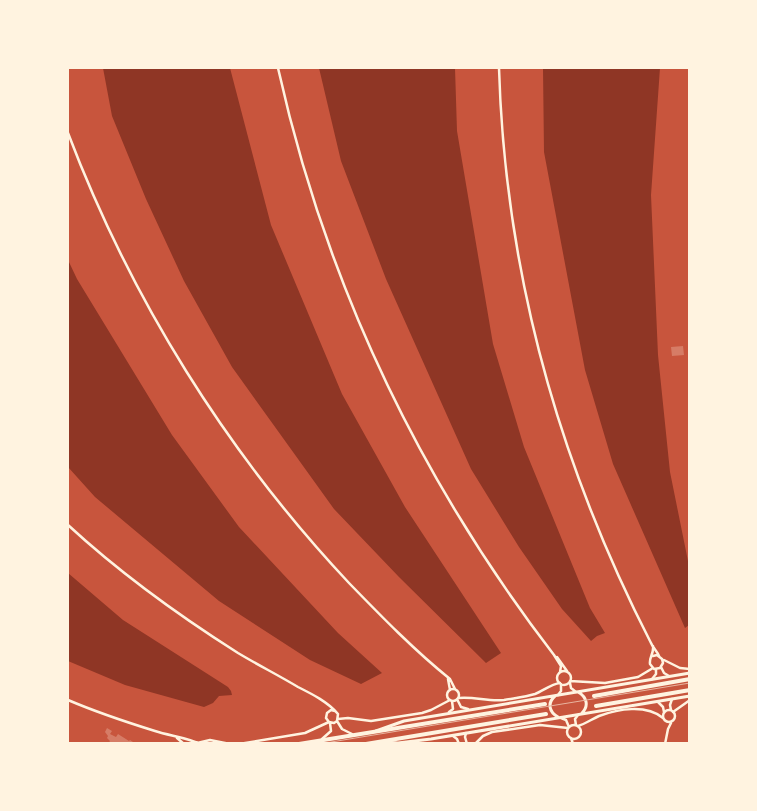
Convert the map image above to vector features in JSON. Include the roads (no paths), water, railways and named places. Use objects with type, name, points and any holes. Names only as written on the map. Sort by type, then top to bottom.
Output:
[{"type":"main road","points":[[594,696],[690,680]]},
{"type":"main road","points":[[596,706],[690,690]]},
{"type":"main road","points":[[298,744],[545,704]]},
{"type":"main road","points":[[366,744],[546,714]]},
{"type":"street","points":[[278,68],[299,154],[324,233],[356,318],[381,373],[422,454],[455,512],[500,582],[569,674],[580,681]]},
{"type":"street","points":[[499,68],[502,128],[511,214],[524,289],[542,364],[564,438],[587,502],[610,557],[653,646],[662,659],[682,669],[690,669]]},
{"type":"street","points":[[68,133],[103,218],[144,298],[189,375],[238,449],[286,511],[338,571],[399,633],[452,681],[455,689],[471,698]]},
{"type":"street","points":[[68,525],[124,573],[185,618],[257,664],[348,718],[367,721],[380,720],[425,712],[458,698],[500,701],[528,696],[560,683],[566,684],[570,681],[601,683],[635,678],[667,664],[674,665]]},
{"type":"street","points":[[643,675],[653,656],[653,646]]},
{"type":"street","points":[[550,686],[558,678],[560,672],[560,666],[554,655]]},
{"type":"street","points":[[653,656],[659,656]]},
{"type":"street","points":[[662,659],[664,673],[670,676]]},
{"type":"street","points":[[650,664],[654,669],[655,676],[652,679]]},
{"type":"street","points":[[560,672],[569,674]]},
{"type":"street","points":[[375,731],[398,722],[690,673]]},
{"type":"street","points":[[569,674],[571,688],[585,697],[587,702],[584,711],[575,719],[580,731]]},
{"type":"street","points":[[448,678],[450,690]]},
{"type":"street","points":[[558,678],[561,691],[551,701],[550,707],[552,712],[566,720],[569,728],[568,734]]},
{"type":"street","points":[[439,705],[450,690],[455,689]]},
{"type":"street","points":[[459,692],[458,698],[463,708],[472,709]]},
{"type":"street","points":[[447,694],[451,700],[452,708],[448,713]]},
{"type":"street","points":[[382,741],[402,743],[690,696]]},
{"type":"street","points":[[672,699],[670,705],[675,718]]},
{"type":"street","points":[[68,700],[117,719],[176,737],[187,738],[198,743]]},
{"type":"street","points":[[475,743],[489,733],[543,725],[569,728],[604,714],[643,709],[654,712],[668,710],[673,712],[690,700]]},
{"type":"street","points":[[657,701],[662,704],[667,732]]},
{"type":"street","points":[[317,727],[328,712],[325,703]]},
{"type":"street","points":[[665,744],[667,732],[682,707]]},
{"type":"street","points":[[328,712],[336,712]]},
{"type":"street","points":[[336,712],[342,730],[354,735]]},
{"type":"street","points":[[654,712],[664,720],[672,722]]},
{"type":"street","points":[[320,740],[331,733],[332,727],[326,716]]},
{"type":"street","points":[[239,744],[301,733],[330,722],[348,718]]},
{"type":"street","points":[[574,744],[580,731],[588,722]]},
{"type":"street","points":[[559,728],[568,734],[574,744]]},
{"type":"street","points":[[466,733],[466,744]]},
{"type":"street","points":[[451,735],[457,738],[459,744]]},
{"type":"street","points":[[571,738],[578,736]]},
{"type":"street","points":[[176,737],[184,744]]},
{"type":"street","points":[[193,744],[214,740],[230,744]]},
{"type":"street","points":[[426,744],[437,744]]},
{"type":"railway","points":[[319,744],[690,683]]}]
